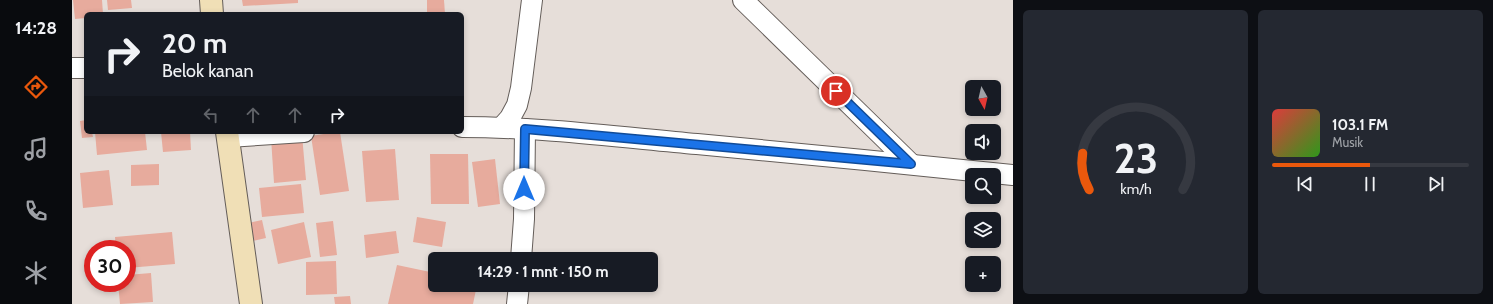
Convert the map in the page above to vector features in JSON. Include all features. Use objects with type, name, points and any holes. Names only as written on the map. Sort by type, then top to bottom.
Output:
[{"type":"main road","points":[[211,0],[212,12]]},
{"type":"main road","points":[[228,134],[251,304]]},
{"type":"street","points":[[502,127],[510,118],[517,105],[532,0]]},
{"type":"street","points":[[743,0],[911,164]]},
{"type":"street","points":[[72,68],[84,68]]},
{"type":"street","points":[[464,127],[502,127],[525,129],[911,164],[1013,175]]},
{"type":"street","points":[[522,252],[524,219],[525,129]]},
{"type":"street","points":[[517,304],[518,292]]},
{"type":"building","points":[[73,0],[102,0],[103,12],[84,12],[84,18],[75,19]]},
{"type":"building","points":[[107,0],[131,0],[132,8],[108,10]]},
{"type":"building","points":[[242,0],[298,0],[298,3],[243,6]]},
{"type":"building","points":[[427,0],[444,0],[445,12],[427,12]]},
{"type":"building","points":[[84,120],[84,134],[92,134],[93,137],[82,138],[80,121]]},
{"type":"building","points":[[95,134],[145,134],[147,150],[97,155]]},
{"type":"building","points":[[161,134],[190,134],[191,150],[163,152]]},
{"type":"building","points":[[340,134],[349,191],[320,195],[311,136]]},
{"type":"building","points":[[302,135],[306,180],[274,183],[271,138]]},
{"type":"building","points":[[395,149],[399,200],[366,202],[362,151]]},
{"type":"building","points":[[430,154],[468,154],[469,204],[431,204]]},
{"type":"building","points":[[495,159],[500,204],[478,207],[472,162]]},
{"type":"building","points":[[159,164],[159,185],[131,186],[131,165]]},
{"type":"building","points":[[109,170],[113,205],[83,208],[80,173]]},
{"type":"building","points":[[301,184],[304,213],[262,217],[259,188]]},
{"type":"building","points":[[417,217],[446,222],[442,247],[413,242]]},
{"type":"building","points":[[262,220],[266,238],[244,243],[240,225]]},
{"type":"building","points":[[333,221],[337,255],[320,257],[316,223]]},
{"type":"building","points":[[304,222],[311,257],[278,264],[271,230]]},
{"type":"building","points":[[396,231],[399,253],[366,258],[364,235]]},
{"type":"building","points":[[172,232],[175,264],[136,267],[136,240],[115,240],[115,237]]},
{"type":"building","points":[[336,261],[337,294],[306,295],[306,262]]},
{"type":"building","points":[[397,265],[428,272],[428,292],[476,292],[473,304],[388,304]]},
{"type":"building","points":[[151,273],[153,302],[120,304],[119,292],[136,292],[136,274]]},
{"type":"building","points":[[350,296],[351,304],[335,304],[334,297]]},
{"type":"route","points":[[524,189],[525,129],[911,164],[836,91]]}]
